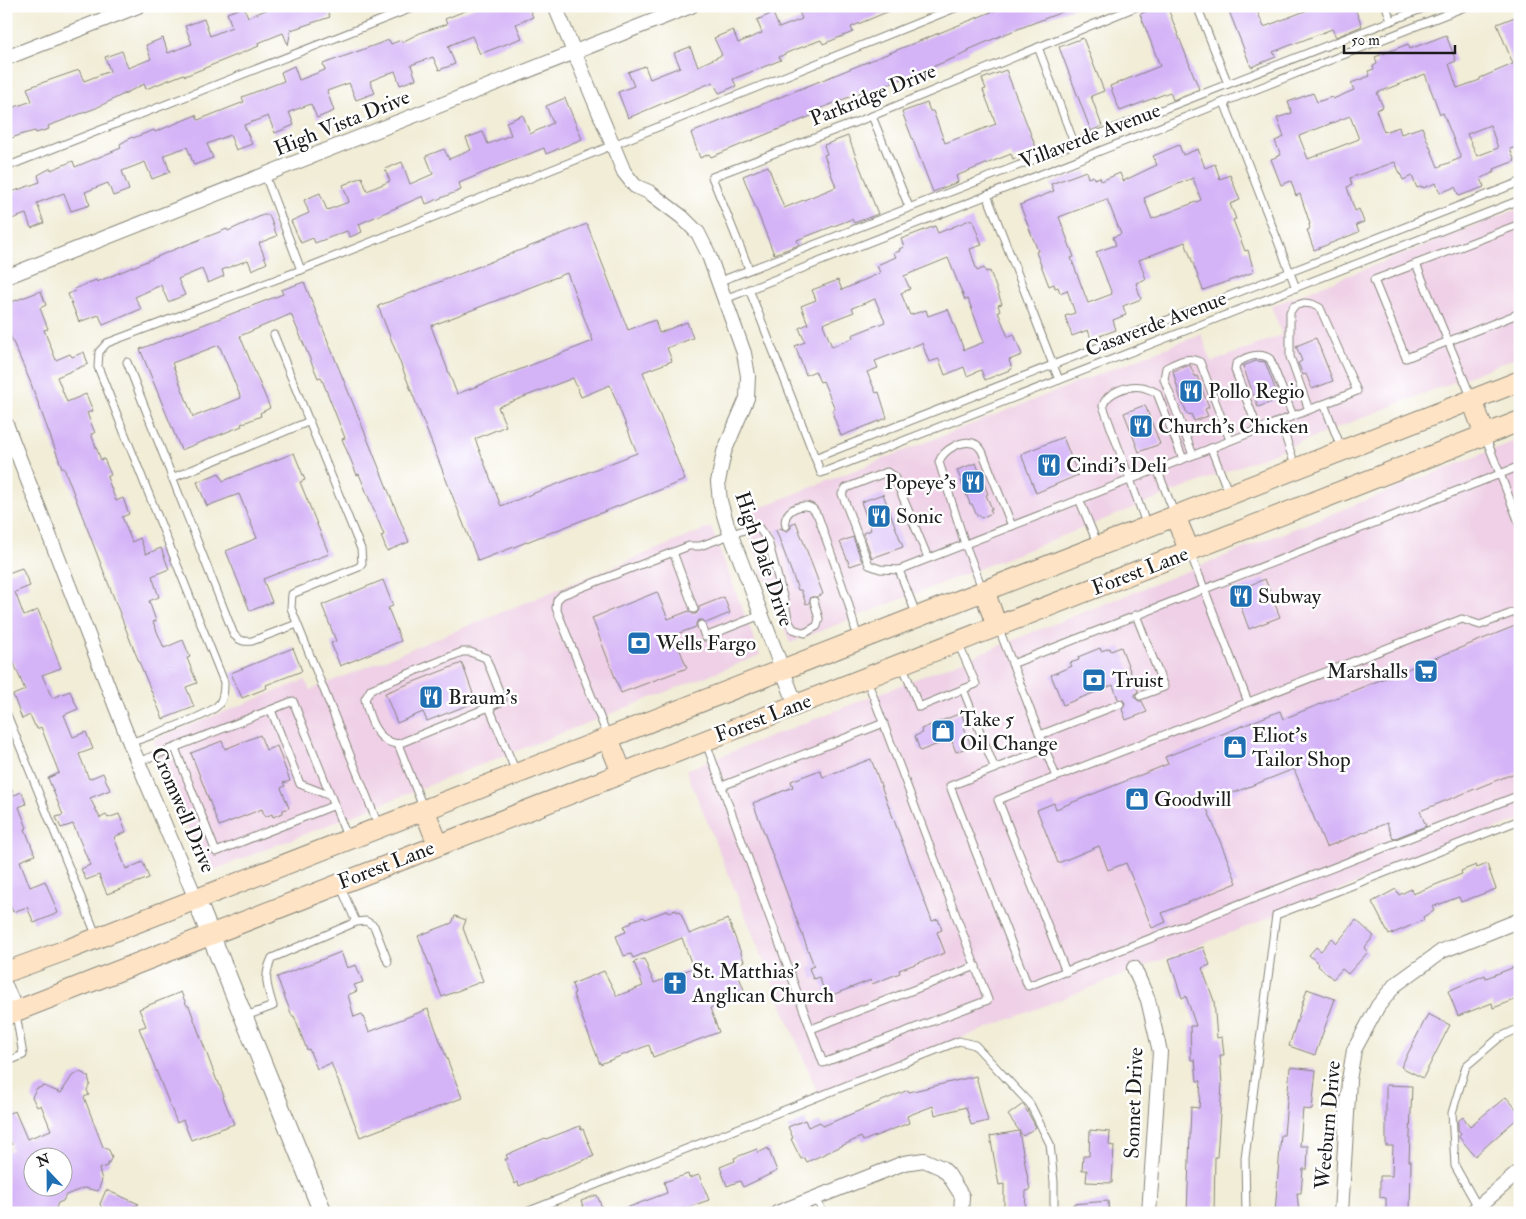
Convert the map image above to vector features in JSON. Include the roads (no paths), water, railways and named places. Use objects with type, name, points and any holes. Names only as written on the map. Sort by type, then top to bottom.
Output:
[{"type":"main road","name":"Forest Lane","points":[[6,972],[98,938],[1520,381]]},
{"type":"main road","points":[[1472,400],[1485,434]]},
{"type":"main road","name":"Forest Lane","points":[[11,1013],[210,933],[1190,552],[1520,420]]},
{"type":"main road","points":[[1175,516],[1190,552]]},
{"type":"main road","points":[[984,590],[998,626]]},
{"type":"main road","points":[[608,738],[622,773]]},
{"type":"main road","points":[[424,810],[438,844]]},
{"type":"street","points":[[6,58],[138,6]]},
{"type":"street","name":"High Dale Drive","points":[[554,6],[624,172],[635,186],[648,192],[682,217],[698,233],[708,253],[725,298],[744,353],[748,376],[747,398],[724,452],[718,482],[720,501],[731,535],[796,705]]},
{"type":"street","name":"High Vista Drive","points":[[6,277],[691,6]]},
{"type":"street","name":"Cromwell Drive","points":[[6,424],[130,743],[210,933],[323,1213]]},
{"type":"street","name":"Weeburn Drive","points":[[1341,1213],[1349,1080],[1354,1050],[1378,1006],[1395,985],[1442,951],[1520,920]]},
{"type":"street","name":"Sonnet Drive","points":[[1134,968],[1148,1000],[1160,1052],[1149,1213]]},
{"type":"street","points":[[6,987],[11,1013]]},
{"type":"street","points":[[777,1213],[904,1163],[924,1160],[942,1168],[948,1174],[962,1196],[961,1213]]},
{"type":"street","points":[[1475,1210],[1520,1170]]},
{"type":"lane","points":[[6,167],[417,6]]},
{"type":"lane","points":[[130,743],[209,713],[220,704],[224,692],[224,682],[98,367],[99,352],[107,343],[301,270],[960,6]]},
{"type":"lane","name":"Parkridge Drive","points":[[749,269],[712,177],[872,116],[1138,6]]},
{"type":"lane","points":[[1197,6],[1228,84]]},
{"type":"lane","points":[[1386,6],[1391,21]]},
{"type":"lane","points":[[718,282],[1429,6]]},
{"type":"lane","name":"Villaverde Avenue","points":[[725,298],[1467,6]]},
{"type":"lane","points":[[1038,47],[1074,143]]},
{"type":"lane","points":[[1224,102],[1296,288]]},
{"type":"lane","points":[[872,116],[909,207]]},
{"type":"lane","points":[[265,175],[301,270]]},
{"type":"lane","name":"Casaverde Avenue","points":[[815,458],[1520,182]]},
{"type":"lane","points":[[987,195],[1059,380]]},
{"type":"lane","name":"Casaverde Avenue","points":[[749,289],[821,474],[1520,200]]},
{"type":"lane","points":[[1520,224],[1374,280],[1406,358],[1520,313]]},
{"type":"lane","points":[[1416,264],[1472,400]]},
{"type":"lane","points":[[928,558],[894,476],[888,472],[846,488],[842,494],[868,565],[880,569],[899,570],[928,558],[1130,480],[1230,440],[1309,410],[1356,391],[1320,308],[1304,303],[1294,306],[1290,312],[1289,347],[1290,357],[1309,410]]},
{"type":"lane","points":[[274,335],[361,549],[362,563],[359,566],[292,594],[291,608],[380,827]]},
{"type":"lane","points":[[1258,429],[1235,370],[1236,364],[1239,361],[1259,354],[1265,355],[1270,359],[1292,416]]},
{"type":"lane","points":[[1193,455],[1164,379],[1166,368],[1182,360],[1192,359],[1200,362],[1230,440]]},
{"type":"lane","points":[[127,362],[234,635],[244,642],[252,641],[297,624]]},
{"type":"lane","points":[[1148,526],[1103,406],[1104,399],[1111,394],[1132,387],[1144,387],[1157,393],[1183,459]]},
{"type":"lane","points":[[1324,404],[1342,450]]},
{"type":"lane","points":[[172,478],[310,421]]},
{"type":"lane","points":[[1280,421],[1296,468]]},
{"type":"lane","points":[[1485,434],[1520,525]]},
{"type":"lane","points":[[984,590],[965,544],[939,462],[950,448],[967,443],[976,445],[982,451],[1012,526]]},
{"type":"lane","points":[[1212,448],[1230,494]]},
{"type":"lane","points":[[1012,664],[1520,466]]},
{"type":"lane","points":[[1157,469],[1175,516]]},
{"type":"lane","points":[[1080,499],[1098,546]]},
{"type":"lane","points":[[786,526],[784,521],[786,515],[790,510],[799,507],[807,506],[813,509],[818,516],[848,602],[858,640]]},
{"type":"lane","points":[[608,738],[556,608],[559,597],[689,546],[700,546],[752,527],[759,528],[768,541],[789,622],[794,629],[805,633],[817,626],[820,618],[814,602]]},
{"type":"lane","points":[[673,552],[694,609]]},
{"type":"lane","points":[[1190,552],[1248,702]]},
{"type":"lane","points":[[899,570],[917,616]]},
{"type":"lane","points":[[1066,972],[998,800],[1462,619],[1480,625],[1520,610]]},
{"type":"lane","points":[[701,625],[705,637],[761,615]]},
{"type":"lane","points":[[1136,616],[1164,687],[1140,696]]},
{"type":"lane","points":[[998,626],[1056,777]]},
{"type":"lane","points":[[902,664],[919,707],[976,684],[958,642]]},
{"type":"lane","points":[[462,652],[470,652],[486,658],[503,701],[489,707],[398,744],[389,743],[375,728],[368,714],[365,699],[371,689],[462,652]]},
{"type":"lane","points":[[705,740],[824,1062],[988,1000],[866,678]]},
{"type":"lane","points":[[963,689],[995,769]]},
{"type":"lane","points":[[138,762],[293,701],[348,839]]},
{"type":"lane","points":[[1040,735],[1120,704]]},
{"type":"lane","points":[[489,707],[516,773]]},
{"type":"lane","points":[[271,710],[300,784],[331,796]]},
{"type":"lane","points":[[6,712],[98,938]]},
{"type":"lane","points":[[722,786],[884,723]]},
{"type":"lane","points":[[398,744],[424,810]]},
{"type":"lane","points":[[175,748],[216,852],[335,805]]},
{"type":"lane","points":[[1045,749],[950,786],[1028,986],[1520,795]]},
{"type":"lane","points":[[1246,1213],[1246,1158],[1276,916],[1520,820]]},
{"type":"lane","points":[[339,883],[356,922]]},
{"type":"lane","points":[[243,1017],[273,1006],[266,984],[266,970],[272,958],[356,922],[366,921],[374,926],[388,962]]},
{"type":"lane","points":[[811,1029],[976,966]]},
{"type":"lane","points":[[6,1062],[23,1055],[11,1013]]},
{"type":"lane","points":[[1475,1210],[1455,1166],[1452,1113],[1466,1066],[1500,1037],[1520,1028]]},
{"type":"lane","points":[[524,1213],[958,1041],[975,1045],[1030,1104],[1050,1144],[1054,1182],[1054,1213]]},
{"type":"lane","points":[[816,1197],[822,1213]]},
{"type":"place","name":"Pollo Regio","points":[[1191,391]]},
{"type":"place","name":"Church's Chicken","points":[[1141,426]]},
{"type":"place","name":"Cindi's Deli","points":[[1049,465]]},
{"type":"place","name":"Popeye's","points":[[973,482]]},
{"type":"place","name":"Sonic","points":[[879,516]]},
{"type":"place","name":"Subway","points":[[1241,596]]},
{"type":"place","name":"Wells Fargo","points":[[639,643]]},
{"type":"place","name":"Marshalls","points":[[1426,671]]},
{"type":"place","name":"Truist","points":[[1094,680]]},
{"type":"place","name":"Braum's","points":[[431,697]]},
{"type":"place","name":"Take 5 Oil Change","points":[[943,731]]},
{"type":"place","name":"Eliot's Tailor Shop","points":[[1235,747]]},
{"type":"place","name":"Goodwill","points":[[1137,799]]},
{"type":"place","name":"St. Matthias' Anglican Church","points":[[675,983]]}]
